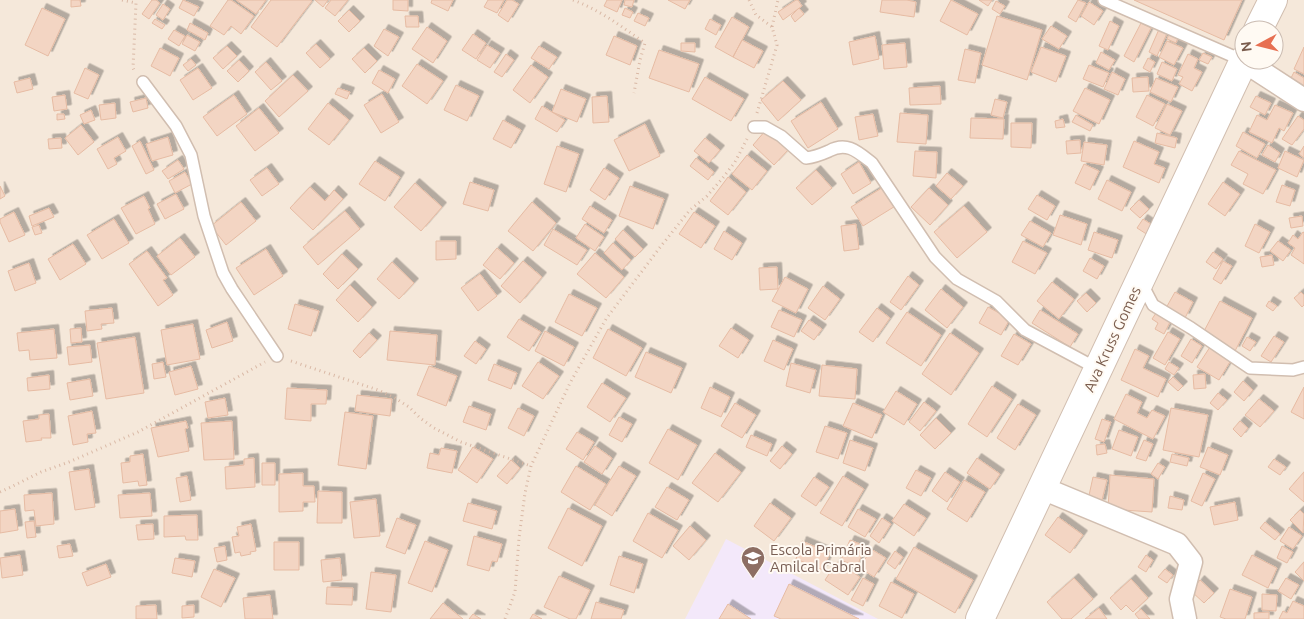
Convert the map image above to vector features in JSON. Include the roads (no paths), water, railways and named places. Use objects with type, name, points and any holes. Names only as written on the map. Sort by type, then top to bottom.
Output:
[{"type":"street","points":[[1263,20],[1273,0]]},
{"type":"street","name":"Ava Kruss Gomes","points":[[980,619],[1240,70]]},
{"type":"street","points":[[1258,70],[1304,100]]},
{"type":"street","points":[[1042,488],[1177,544],[1191,562],[1181,600],[1185,619]]},
{"type":"lane","points":[[1104,0],[1234,57]]},
{"type":"lane","points":[[143,82],[176,126],[191,156],[204,216],[223,273],[277,356]]},
{"type":"lane","points":[[754,127],[765,127],[781,136],[806,158],[816,157],[832,149],[845,146],[858,152],[872,162],[936,257],[957,279],[996,301],[1025,330],[1098,369]]},
{"type":"lane","points":[[1140,280],[1153,305],[1250,368],[1293,370],[1304,367]]},
{"type":"place","name":"Escola Primária Amilcal Cabral","points":[[753,579]]}]
